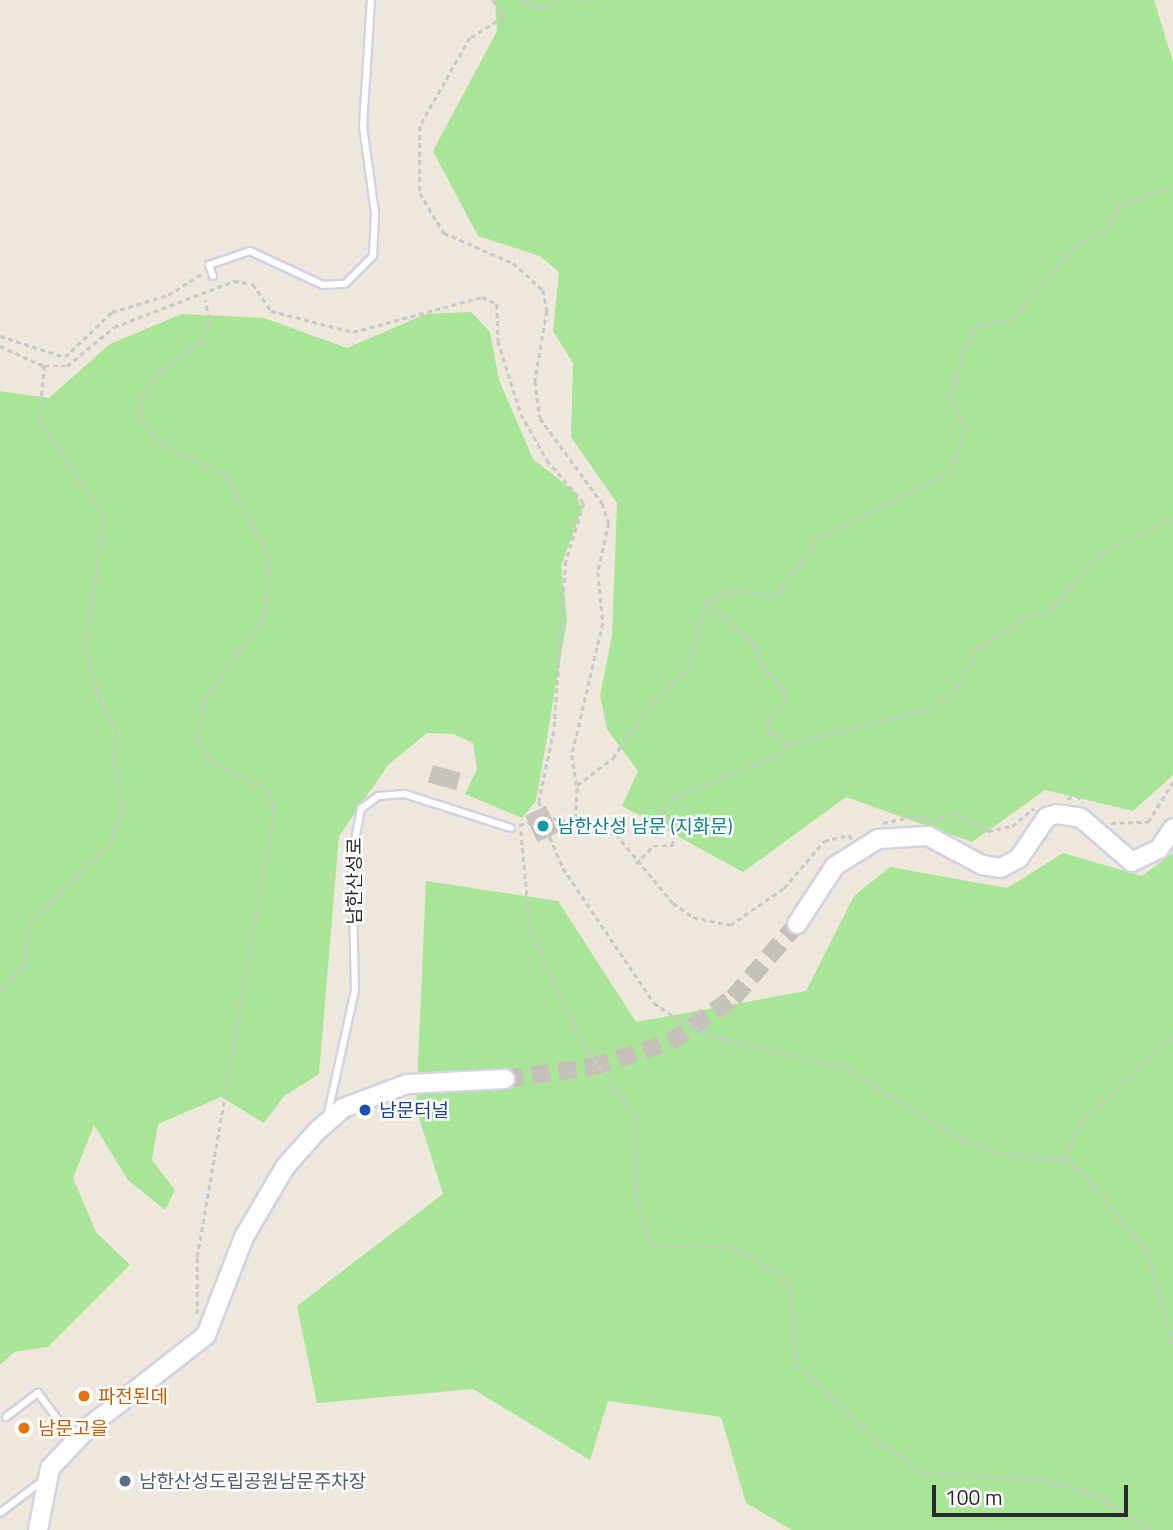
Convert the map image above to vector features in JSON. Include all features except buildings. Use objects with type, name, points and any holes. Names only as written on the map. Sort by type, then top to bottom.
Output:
[{"type":"main road","points":[[797,924],[853,842],[928,836],[982,865],[1001,868],[1019,858],[1047,817],[1068,813],[1132,862],[1159,849],[1173,828]]},
{"type":"main road","name":"남한산성로","points":[[38,1530],[47,1478],[74,1441],[206,1335],[244,1237],[285,1167],[317,1131],[343,1108],[407,1084],[505,1079]]},
{"type":"lane","points":[[214,276],[209,265],[250,251],[323,285],[345,284],[373,256],[375,213],[363,127],[371,0]]},
{"type":"lane","name":"남한산성로","points":[[317,1131],[331,1107],[355,990],[353,845],[361,809],[378,796],[405,794],[512,828]]},
{"type":"lane","points":[[6,1417],[38,1393],[74,1441]]},
{"type":"lane","points":[[0,1513],[47,1478]]},
{"type":"path","points":[[493,0],[504,18],[470,38],[420,126],[420,193],[444,233],[513,263],[543,290],[547,311],[535,381],[540,418],[602,503],[609,523],[598,572],[603,623],[572,755],[577,785],[575,827]]},
{"type":"path","points":[[522,0],[529,8],[558,0]]},
{"type":"path","points":[[573,0],[594,0]]},
{"type":"path","points":[[707,600],[736,590],[775,597],[819,537],[950,471],[966,428],[950,399],[963,350],[978,325],[1010,320],[1075,246],[1109,228],[1117,206],[1173,187]]},
{"type":"path","points":[[0,336],[65,357],[112,312],[168,295],[200,279],[209,265]]},
{"type":"path","points":[[0,346],[44,366],[67,366],[114,327],[234,281],[253,284],[271,312],[353,332],[482,297],[497,304],[498,341],[521,414],[547,460],[584,503],[566,561],[554,730],[539,801],[563,869],[654,1003],[679,1020],[720,1038],[772,1046],[860,1073],[912,1103],[935,1126],[993,1151],[1063,1160],[1135,1235],[1164,1294],[1173,1347]]},
{"type":"path","points":[[196,1293],[274,809],[266,789],[213,763],[197,739],[205,699],[263,618],[269,558],[226,475],[155,440],[138,414],[150,379],[201,341],[209,319],[205,300]]},
{"type":"path","points":[[0,990],[24,966],[29,923],[108,846],[122,811],[114,766],[117,732],[100,701],[85,648],[104,516],[39,421],[44,366]]},
{"type":"path","points":[[636,864],[653,846],[672,846],[676,829],[704,825],[660,814],[672,797],[776,756],[789,744],[928,708],[952,695],[978,649],[1027,616],[1051,610],[1098,555],[1173,517]]},
{"type":"path","points":[[577,785],[614,758],[639,718],[688,667],[707,600]]},
{"type":"path","points":[[707,600],[755,645],[761,664],[789,699],[768,720],[770,732],[789,744]]},
{"type":"path","points":[[1114,823],[1142,825],[1173,782]]},
{"type":"path","points":[[1059,800],[1077,795],[1087,812]]},
{"type":"path","points":[[873,826],[894,817],[932,821],[954,812],[996,831],[1037,806]]},
{"type":"path","points":[[553,818],[575,827],[616,834],[636,864],[693,917],[730,925],[784,888],[824,841],[853,842],[861,830]]},
{"type":"path","points":[[512,828],[533,822]]},
{"type":"path","points":[[521,824],[530,926],[543,960],[584,1045],[636,1117],[635,1192],[652,1247],[733,1247],[776,1272],[791,1286],[796,1363],[880,1443],[924,1472],[1042,1479],[1095,1494],[1150,1530]]},
{"type":"path","points":[[1063,1160],[1079,1125],[1173,1035]]},
{"type":"green space","points":[[495,0],[1154,0],[1173,62],[1173,775],[1133,811],[1045,790],[972,842],[846,797],[743,872],[622,806],[638,771],[607,729],[600,696],[612,635],[617,503],[571,437],[573,363],[553,331],[559,272],[540,256],[478,236],[433,151],[497,31]]},
{"type":"green space","points":[[471,312],[490,332],[499,380],[533,459],[575,492],[582,509],[561,566],[567,620],[536,801],[522,818],[465,794],[477,769],[473,743],[453,734],[427,733],[388,765],[339,836],[319,1074],[284,1096],[264,1123],[221,1097],[158,1124],[152,1160],[175,1190],[165,1210],[128,1180],[94,1125],[73,1178],[96,1232],[130,1265],[48,1347],[14,1352],[0,1365],[0,391],[49,398],[110,344],[182,314],[264,318],[347,348],[426,314]]},
{"type":"green space","points":[[1063,853],[1142,876],[1173,853],[1173,1530],[792,1530],[746,1503],[721,1417],[608,1401],[590,1460],[473,1389],[317,1403],[297,1306],[443,1194],[416,1108],[426,881],[558,901],[636,1022],[806,991],[854,896],[890,867],[1007,888]]},
{"type":"tunnel","points":[[505,1079],[592,1067],[670,1042],[733,998],[797,924]]},
{"type":"place","name":"남한산성 남문 (지화문)","points":[[543,826]]},
{"type":"place","name":"남문터널","points":[[365,1110]]},
{"type":"place","name":"파전된데","points":[[84,1396]]},
{"type":"place","name":"남문고을","points":[[24,1428]]},
{"type":"place","name":"남한산성도립공원남문주차장","points":[[125,1481]]}]
